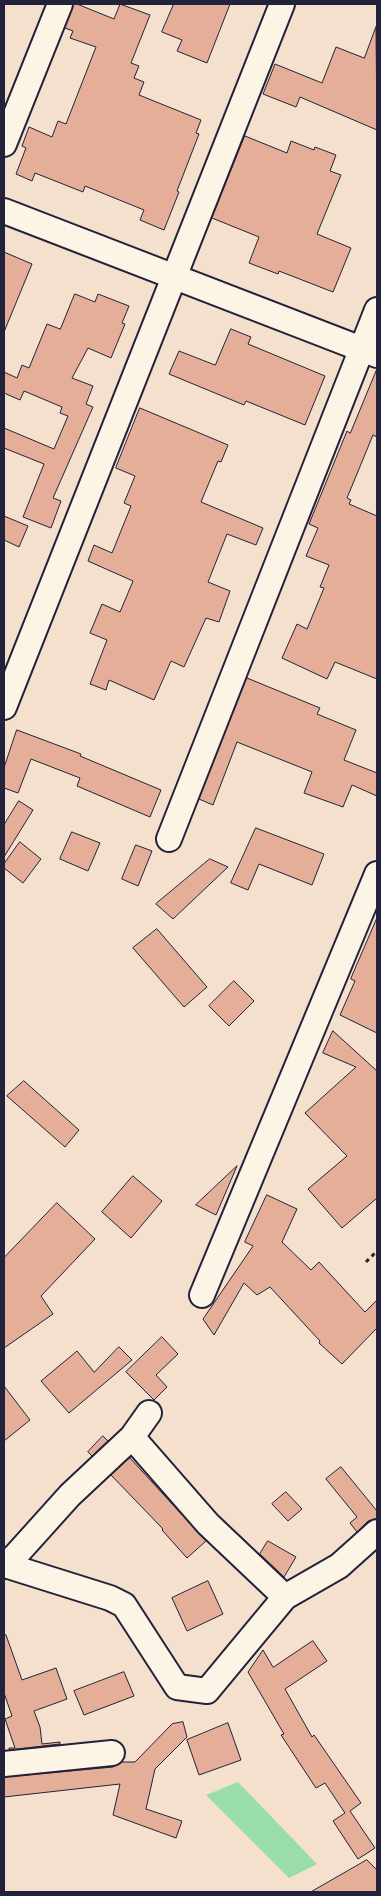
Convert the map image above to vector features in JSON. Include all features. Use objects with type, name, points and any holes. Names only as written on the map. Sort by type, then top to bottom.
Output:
[{"type":"street","points":[[4,144],[60,4]]},
{"type":"street","points":[[4,707],[282,4]]},
{"type":"street","points":[[4,211],[370,352]]},
{"type":"street","points":[[169,839],[370,352],[377,310]]},
{"type":"street","points":[[202,1295],[377,874]]},
{"type":"street","points":[[4,1565],[16,1555],[70,1495],[132,1437],[149,1413]]},
{"type":"street","points":[[132,1437],[208,1524],[285,1597]]},
{"type":"street","points":[[4,1565],[110,1598],[124,1605],[177,1687],[207,1691],[285,1597],[339,1566],[377,1532]]},
{"type":"street","points":[[4,1764],[112,1753]]},
{"type":"path","points":[[366,1262],[377,1251]]},
{"type":"green space","points":[[238,1782],[317,1864],[289,1878],[206,1795]]},
{"type":"building","points":[[73,4],[114,19],[120,4],[150,15],[131,63],[139,66],[134,78],[144,82],[139,95],[201,120],[196,133],[199,134],[164,230],[140,220],[144,210],[85,186],[83,192],[35,173],[32,181],[16,174],[26,148],[22,146],[29,127],[52,137],[58,121],[66,124],[96,47],[70,38],[73,31],[65,28]]},
{"type":"building","points":[[174,4],[230,4],[207,63],[177,51],[182,40],[162,32]]},
{"type":"building","points":[[376,27],[377,130],[300,97],[296,107],[263,94],[275,64],[322,83],[336,47],[364,58]]},
{"type":"building","points":[[245,136],[287,153],[291,141],[314,150],[315,147],[336,155],[330,171],[341,175],[317,234],[351,248],[333,292],[279,271],[278,274],[249,263],[259,237],[212,218]]},
{"type":"building","points":[[4,252],[32,264],[4,332]]},
{"type":"building","points":[[75,294],[95,302],[98,294],[129,306],[122,323],[125,324],[111,358],[88,348],[72,378],[93,386],[86,404],[93,407],[53,498],[61,501],[51,528],[23,517],[44,464],[4,448],[4,428],[54,449],[68,416],[60,413],[62,407],[24,391],[20,400],[4,393],[4,372],[17,378],[22,365],[29,368],[47,324],[60,329]]},
{"type":"building","points":[[231,329],[251,337],[248,344],[325,376],[305,425],[246,401],[244,405],[169,374],[179,351],[215,365]]},
{"type":"building","points":[[377,369],[377,437],[373,435],[347,498],[351,500],[349,504],[377,516],[377,679],[335,662],[327,679],[282,658],[297,624],[307,629],[324,588],[320,587],[329,565],[306,556],[318,528],[309,524],[347,431],[350,433]]},
{"type":"building","points":[[140,408],[228,445],[221,462],[218,461],[201,502],[263,528],[256,545],[227,534],[208,582],[230,591],[219,622],[206,618],[184,667],[171,661],[154,700],[109,680],[106,690],[90,684],[107,640],[90,633],[102,604],[120,612],[133,581],[88,561],[94,545],[112,553],[131,506],[124,503],[135,476],[116,468]]},
{"type":"building","points":[[4,516],[28,526],[19,547],[4,540]]},
{"type":"building","points":[[247,678],[320,708],[317,714],[356,730],[344,760],[377,773],[377,796],[352,785],[343,807],[304,793],[312,772],[237,742],[213,805],[199,799]]},
{"type":"building","points":[[17,730],[81,754],[80,756],[161,790],[150,817],[77,786],[80,778],[31,759],[18,793],[4,788],[4,768]]},
{"type":"building","points":[[19,801],[33,810],[4,857],[4,825]]},
{"type":"building","points":[[256,828],[324,854],[312,885],[259,864],[248,890],[231,883]]},
{"type":"building","points":[[72,832],[100,843],[88,871],[60,859]]},
{"type":"building","points":[[20,842],[41,859],[23,883],[4,868],[4,864]]},
{"type":"building","points":[[136,845],[152,851],[138,886],[122,879]]},
{"type":"building","points":[[210,859],[228,867],[173,919],[156,904]]},
{"type":"building","points":[[377,918],[377,1033],[340,1015],[355,981],[351,979]]},
{"type":"building","points":[[157,929],[207,987],[184,1007],[133,948]]},
{"type":"building","points":[[234,981],[254,1001],[229,1026],[209,1006]]},
{"type":"building","points":[[333,1031],[377,1071],[377,1198],[342,1228],[308,1189],[347,1156],[305,1113],[356,1067],[323,1053]]},
{"type":"building","points":[[24,1081],[79,1130],[65,1147],[7,1096]]},
{"type":"building","points":[[237,1166],[216,1215],[196,1205]]},
{"type":"building","points":[[133,1176],[162,1201],[131,1238],[102,1212]]},
{"type":"building","points":[[267,1195],[297,1209],[282,1242],[311,1270],[319,1262],[365,1312],[377,1300],[377,1328],[342,1364],[319,1343],[320,1341],[270,1287],[257,1295],[244,1283],[214,1335],[203,1319],[253,1246],[245,1242]]},
{"type":"building","points":[[57,1203],[95,1239],[41,1296],[53,1314],[4,1348],[4,1258]]},
{"type":"building","points":[[162,1337],[178,1354],[156,1375],[167,1387],[154,1400],[126,1372]]},
{"type":"building","points":[[119,1347],[132,1360],[69,1413],[41,1381],[77,1351],[94,1372]]},
{"type":"building","points":[[4,1386],[30,1420],[4,1441]]},
{"type":"building","points":[[103,1436],[108,1441],[92,1456],[88,1452]]},
{"type":"building","points":[[130,1458],[206,1541],[187,1558],[163,1529],[111,1475]]},
{"type":"building","points":[[341,1467],[377,1511],[377,1519],[368,1521],[357,1532],[350,1523],[357,1517],[326,1479]]},
{"type":"building","points":[[286,1492],[302,1509],[288,1521],[272,1504]]},
{"type":"building","points":[[268,1541],[296,1557],[284,1577],[260,1554]]},
{"type":"building","points":[[208,1581],[223,1614],[187,1631],[172,1598]]},
{"type":"building","points":[[6,1635],[22,1680],[56,1668],[67,1699],[34,1711],[40,1727],[42,1744],[60,1742],[60,1744],[9,1750],[9,1748],[15,1748],[5,1719],[12,1716],[4,1693],[4,1636]]},
{"type":"building","points":[[313,1641],[327,1661],[285,1689],[312,1737],[314,1735],[361,1803],[350,1811],[375,1848],[358,1859],[333,1821],[345,1813],[325,1783],[316,1788],[281,1735],[284,1734],[248,1672],[263,1650],[273,1667]]},
{"type":"building","points":[[124,1672],[134,1696],[84,1715],[74,1691]]},
{"type":"building","points":[[183,1722],[187,1737],[155,1769],[146,1809],[182,1821],[176,1838],[113,1815],[120,1784],[4,1797],[4,1777],[113,1767],[122,1762],[135,1762],[172,1724]]},
{"type":"building","points":[[228,1723],[241,1760],[199,1775],[187,1740]]},
{"type":"building","points":[[367,1860],[377,1870],[377,1892],[311,1892]]}]
